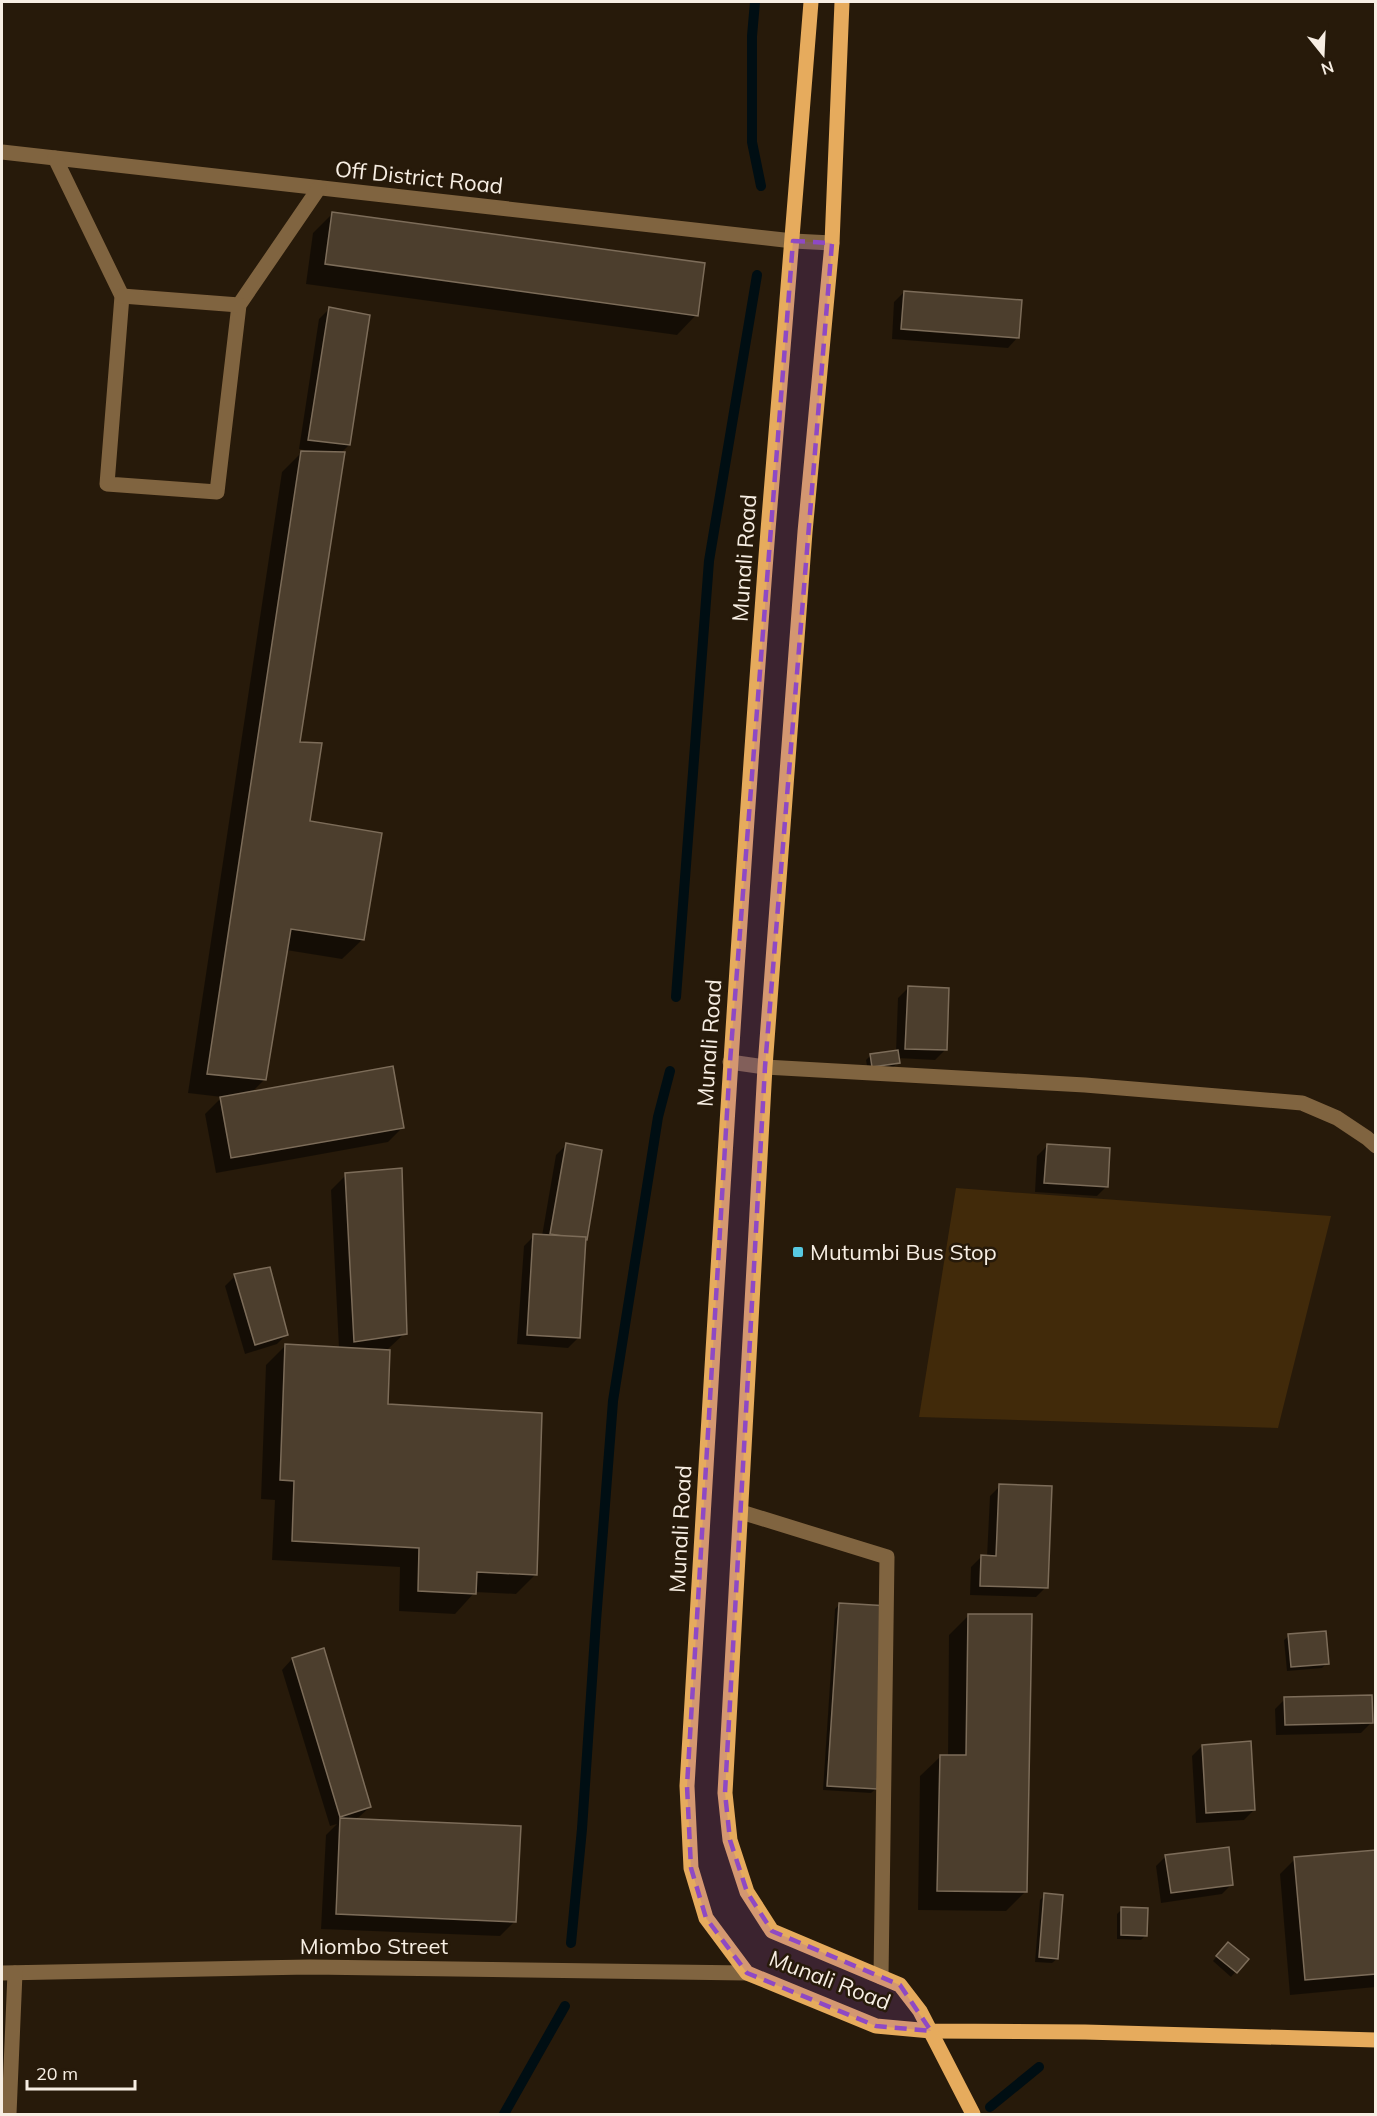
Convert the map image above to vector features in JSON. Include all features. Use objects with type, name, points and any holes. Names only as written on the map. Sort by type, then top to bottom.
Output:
[{"type":"main road","name":"Munali Road","points":[[811,2],[768,528],[730,1062],[687,1786],[691,1868],[706,1918],[747,1972],[876,2026],[931,2031]]},
{"type":"main road","name":"Munali Road","points":[[842,2],[832,243],[805,532],[765,1067],[725,1793],[730,1840],[747,1892],[772,1931],[900,1985],[920,2011],[931,2031]]},
{"type":"main road","points":[[973,2115],[931,2031],[1085,2032],[1376,2040]]},
{"type":"street","name":"Off District Road","points":[[2,153],[793,241],[832,243]]},
{"type":"street","points":[[55,159],[122,296],[107,484],[217,492],[239,305],[319,188]]},
{"type":"street","points":[[122,296],[239,305]]},
{"type":"street","points":[[730,1062],[765,1067],[1085,1085],[1302,1103],[1337,1118],[1367,1137],[1376,1146]]},
{"type":"street","points":[[741,1512],[887,1557],[881,1977]]},
{"type":"street","name":"Miombo Street","points":[[8,1973],[310,1967],[747,1972]]},
{"type":"street","points":[[8,1973],[9,2115]]},
{"type":"highlighted area","points":[[793,241],[832,243],[765,1067],[725,1793],[730,1840],[747,1892],[772,1931],[900,1985],[931,2031],[876,2026],[747,1973],[706,1918],[691,1868],[687,1786],[730,1062]]},
{"type":"shaded area","points":[[956,1188],[1331,1216],[1278,1428],[919,1417]]},
{"type":"building","points":[[332,212],[705,263],[698,316],[325,264]]},
{"type":"building","points":[[904,291],[1022,300],[1019,338],[901,329]]},
{"type":"building","points":[[329,307],[370,315],[350,445],[308,440]]},
{"type":"building","points":[[301,451],[345,452],[300,742],[322,743],[310,821],[382,833],[364,940],[291,929],[266,1080],[207,1074]]},
{"type":"building","points":[[908,986],[949,988],[947,1050],[905,1049]]},
{"type":"building","points":[[898,1050],[900,1063],[872,1067],[870,1054]]},
{"type":"building","points":[[393,1066],[404,1128],[231,1158],[220,1097]]},
{"type":"building","points":[[566,1143],[602,1150],[587,1240],[550,1234]]},
{"type":"building","points":[[1047,1144],[1110,1148],[1108,1187],[1044,1183]]},
{"type":"building","points":[[402,1168],[407,1334],[354,1342],[345,1173]]},
{"type":"building","points":[[533,1234],[586,1237],[580,1338],[527,1335]]},
{"type":"building","points":[[270,1267],[288,1335],[255,1345],[234,1274]]},
{"type":"building","points":[[285,1344],[390,1350],[388,1404],[542,1413],[537,1575],[477,1572],[476,1594],[418,1591],[419,1548],[292,1541],[294,1481],[280,1480]]},
{"type":"building","points":[[999,1484],[1052,1486],[1048,1588],[980,1586],[981,1555],[996,1556]]},
{"type":"building","points":[[839,1603],[889,1606],[877,1789],[827,1786]]},
{"type":"building","points":[[968,1614],[1032,1614],[1027,1892],[937,1891],[940,1755],[966,1755]]},
{"type":"building","points":[[1326,1631],[1329,1664],[1291,1667],[1288,1634]]},
{"type":"building","points":[[324,1648],[371,1807],[340,1817],[292,1658]]},
{"type":"building","points":[[1372,1695],[1373,1723],[1285,1725],[1284,1697]]},
{"type":"building","points":[[1251,1741],[1255,1810],[1206,1813],[1202,1745]]},
{"type":"building","points":[[340,1818],[521,1826],[516,1922],[336,1914]]},
{"type":"building","points":[[1229,1847],[1233,1885],[1171,1893],[1165,1855]]},
{"type":"building","points":[[1376,1850],[1376,1974],[1305,1980],[1294,1857]]},
{"type":"building","points":[[1044,1893],[1063,1895],[1058,1959],[1039,1957]]},
{"type":"building","points":[[1121,1907],[1148,1908],[1147,1936],[1121,1935]]},
{"type":"building","points":[[1228,1942],[1249,1959],[1237,1973],[1216,1956]]},
{"type":"waterway","points":[[755,2],[752,36],[752,142],[761,186]]},
{"type":"waterway","points":[[676,997],[709,561],[757,275]]},
{"type":"waterway","points":[[571,1943],[582,1829],[613,1401],[658,1117],[670,1071]]},
{"type":"waterway","points":[[504,2114],[565,2006]]},
{"type":"waterway","points":[[990,2107],[1039,2067]]},
{"type":"place","name":"Mutumbi Bus Stop","points":[[798,1252]]}]
